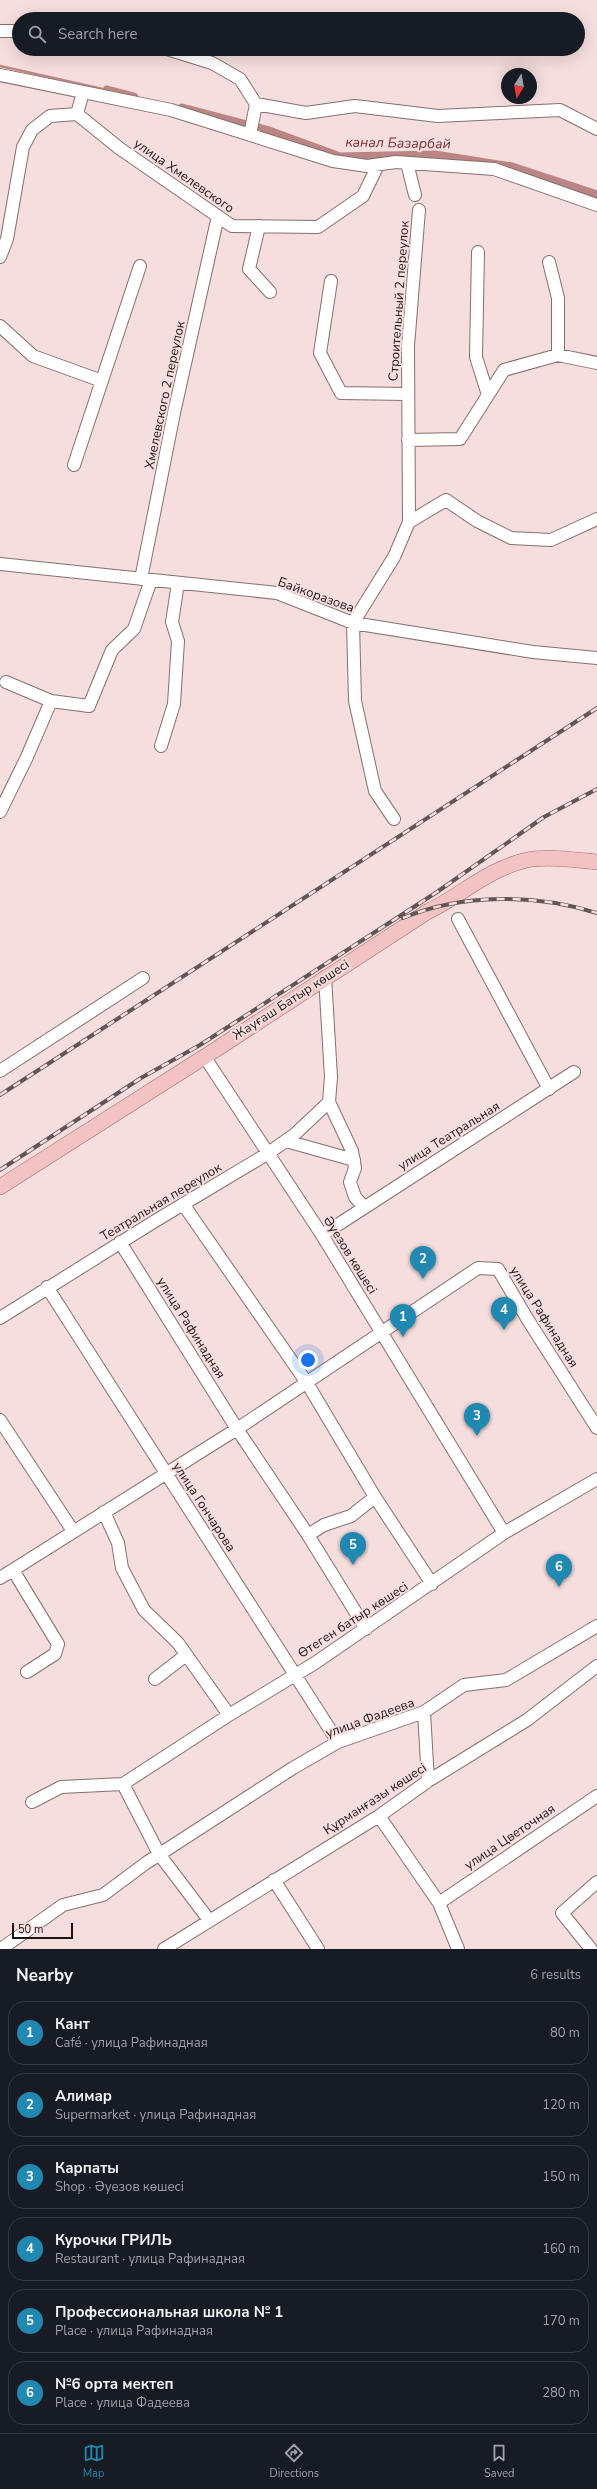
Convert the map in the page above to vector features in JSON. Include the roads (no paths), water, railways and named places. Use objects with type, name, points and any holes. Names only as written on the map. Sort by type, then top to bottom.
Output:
[{"type":"main road","name":"Жауғаш Батыр көшесі","points":[[0,1187],[325,977],[488,875],[527,860],[597,862]]},
{"type":"street","points":[[0,31],[12,31]]},
{"type":"street","points":[[190,56],[212,63],[240,79],[256,106],[250,135]]},
{"type":"street","points":[[0,75],[171,110],[333,161],[367,166],[407,163],[494,170],[597,205]]},
{"type":"street","points":[[0,256],[4,228],[23,147],[32,130],[50,116],[77,114],[83,92]]},
{"type":"street","points":[[256,106],[306,113],[355,106],[438,116],[560,110],[597,129]]},
{"type":"street","name":"улица Хмелевского","points":[[77,114],[119,148],[232,226],[318,227],[363,196],[378,165]]},
{"type":"street","points":[[407,163],[415,195]]},
{"type":"street","name":"Строительный 2 переулок","points":[[353,623],[394,556],[409,522],[407,394],[408,346],[419,210]]},
{"type":"street","name":"Хмелевского 2 переулок","points":[[51,701],[89,706],[112,650],[134,629],[146,580],[172,420],[218,216]]},
{"type":"street","points":[[259,226],[249,269],[270,292]]},
{"type":"street","points":[[478,252],[476,358],[488,395]]},
{"type":"street","points":[[549,262],[558,298],[558,355]]},
{"type":"street","points":[[74,465],[140,266]]},
{"type":"street","name":"Строительный 2 переулок","points":[[331,280],[320,353],[341,392],[407,394]]},
{"type":"street","points":[[0,326],[33,356],[102,381]]},
{"type":"street","points":[[408,440],[460,439],[504,370],[558,355],[597,363]]},
{"type":"street","points":[[409,522],[446,500],[477,521],[511,538],[551,540],[597,520]]},
{"type":"street","name":"Байкоразова","points":[[0,564],[277,594],[353,623],[533,652],[597,658]]},
{"type":"street","points":[[161,746],[174,704],[178,641],[172,622],[178,583]]},
{"type":"street","points":[[353,623],[355,701],[375,791],[394,819]]},
{"type":"street","points":[[0,812],[26,759],[51,701],[6,682]]},
{"type":"street","points":[[458,919],[549,1089]]},
{"type":"street","points":[[325,977],[332,1077],[329,1102],[352,1151],[355,1168],[350,1182],[355,1197],[364,1206]]},
{"type":"street","points":[[0,1072],[143,978]]},
{"type":"street","name":"Әуезов көшесі","points":[[204,1056],[267,1154],[322,1235],[504,1533]]},
{"type":"street","name":"улица Театральная","points":[[322,1235],[364,1206],[451,1153],[574,1072]]},
{"type":"street","name":"Театральная переулок","points":[[0,1318],[120,1242],[267,1154],[286,1141],[329,1102]]},
{"type":"street","points":[[286,1141],[354,1160]]},
{"type":"street","points":[[183,1204],[307,1383],[375,1497],[432,1584]]},
{"type":"street","name":"улица Рафинадная","points":[[120,1242],[237,1429],[308,1535],[366,1630]]},
{"type":"street","name":"улица Рафинадная","points":[[0,1578],[237,1429],[478,1268],[498,1269],[528,1320],[597,1428]]},
{"type":"street","name":"улица Гончарова","points":[[47,1288],[338,1742]]},
{"type":"street","points":[[0,1420],[73,1531]]},
{"type":"street","name":"Өтеген батыр көшесі","points":[[123,1784],[229,1715],[366,1630],[504,1533],[597,1479]]},
{"type":"street","points":[[308,1535],[324,1525],[351,1516],[375,1497]]},
{"type":"street","points":[[104,1512],[118,1543],[122,1568],[144,1610],[178,1642],[229,1715]]},
{"type":"street","points":[[13,1570],[58,1644],[55,1654],[27,1672]]},
{"type":"street","name":"улица Фадеева","points":[[1,1949],[63,1905],[103,1895],[160,1854],[293,1768],[338,1742],[424,1712],[464,1685],[506,1680],[597,1626]]},
{"type":"street","points":[[155,1678],[186,1655]]},
{"type":"street","name":"Құрманғазы көшесі","points":[[164,1949],[379,1816],[428,1781],[527,1720],[597,1666]]},
{"type":"street","points":[[424,1712],[428,1781]]},
{"type":"street","points":[[32,1802],[61,1787],[123,1784],[160,1854],[209,1920]]},
{"type":"street","name":"улица Цветочная","points":[[439,1903],[597,1796]]},
{"type":"street","points":[[379,1816],[439,1903],[458,1949]]},
{"type":"street","points":[[274,1880],[318,1949]]},
{"type":"street","points":[[591,1949],[562,1913],[597,1882]]},
{"type":"waterway","points":[[0,66],[107,90]]},
{"type":"waterway","name":"канал Базарбай","points":[[107,90],[134,97]]},
{"type":"waterway","name":"канал Базарбай","points":[[182,108],[266,130],[340,157],[435,155],[512,167],[597,195]]},
{"type":"railway","points":[[0,1095],[597,708]]},
{"type":"railway","points":[[0,1170],[141,1078],[200,1045],[437,892],[544,817],[597,789]]},
{"type":"railway","points":[[403,918],[450,904],[475,900],[500,899],[549,902],[597,913]]},
{"type":"place","name":"Алимар","points":[[423,1279]]},
{"type":"place","name":"Курочки ГРИЛЬ","points":[[504,1330]]},
{"type":"place","name":"Кант","points":[[403,1337]]},
{"type":"place","name":"Карпаты","points":[[477,1436]]},
{"type":"place","name":"Профессиональная школа № 1","points":[[353,1565]]},
{"type":"place","name":"№6 орта мектеп","points":[[559,1587]]}]
